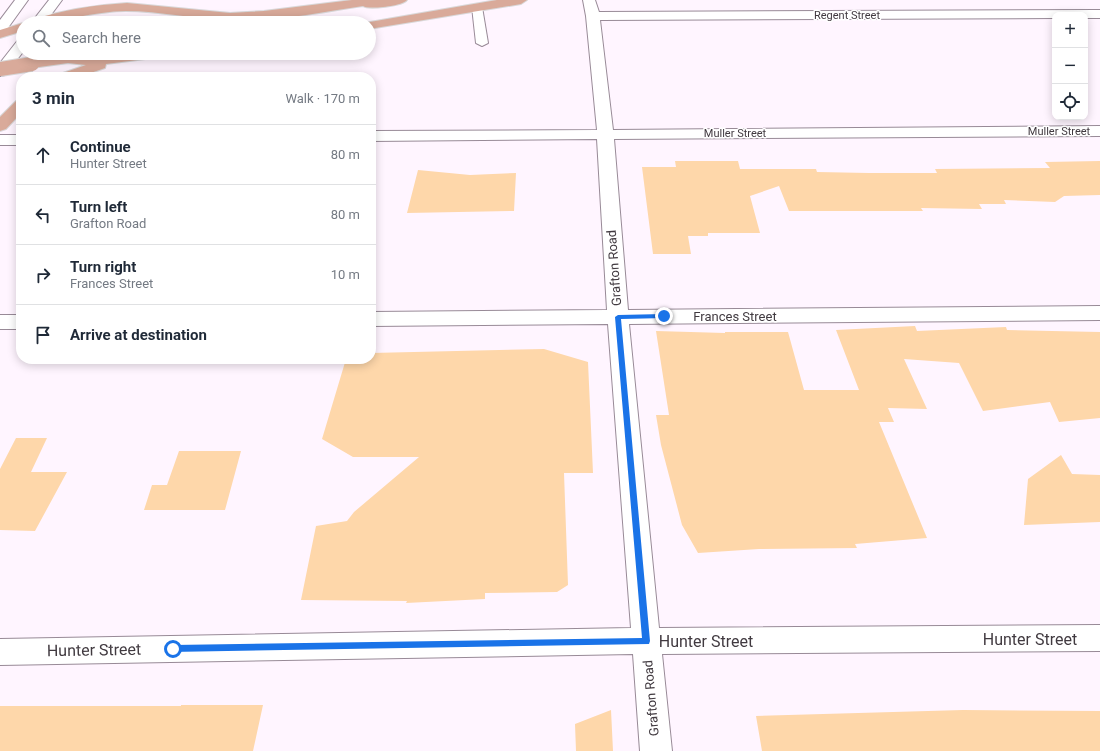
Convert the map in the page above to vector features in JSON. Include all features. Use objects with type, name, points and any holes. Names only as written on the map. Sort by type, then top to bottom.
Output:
[{"type":"main road","points":[[253,16],[383,0]]},
{"type":"main road","points":[[297,16],[401,0]]},
{"type":"main road","points":[[376,24],[521,0]]},
{"type":"main road","points":[[62,16],[76,12],[127,6],[213,16]]},
{"type":"main road","points":[[0,34],[16,29]]},
{"type":"main road","points":[[0,71],[54,60]]},
{"type":"main road","points":[[89,60],[101,60]]},
{"type":"main road","points":[[78,72],[123,60]]},
{"type":"main road","points":[[0,126],[16,109]]},
{"type":"street","points":[[0,29],[22,0]]},
{"type":"street","points":[[43,16],[56,0]]},
{"type":"street","points":[[1073,0],[1094,14],[1100,26]]},
{"type":"street","name":"Regent Street","points":[[591,8],[1094,14]]},
{"type":"street","name":"Grafton Road","points":[[591,8],[605,133],[618,317],[656,751]]},
{"type":"street","points":[[0,71],[16,52]]},
{"type":"street","name":"Muller Street","points":[[376,136],[605,133],[1100,131]]},
{"type":"street","points":[[0,140],[16,140]]},
{"type":"street","name":"Frances Street","points":[[376,319],[1100,313]]},
{"type":"street","points":[[0,322],[16,322]]},
{"type":"street","name":"Hunter Street","points":[[0,652],[646,641],[1100,638]]},
{"type":"lane","points":[[477,7],[482,43]]},
{"type":"building","points":[[675,161],[738,161],[740,169],[816,169],[817,172],[937,173],[935,169],[1050,168],[1045,162],[1100,161],[1100,195],[1064,196],[1055,202],[1004,200],[1006,204],[979,204],[982,209],[921,208],[923,211],[789,211],[779,186],[750,196],[760,233],[708,233],[708,236],[688,236],[691,254],[653,254],[642,167],[676,167]]},
{"type":"building","points":[[418,170],[470,175],[516,173],[514,211],[407,213]]},
{"type":"building","points":[[915,326],[917,331],[1006,327],[1007,330],[1100,332],[1100,418],[1059,422],[1050,402],[983,411],[959,363],[904,359],[927,409],[888,408],[894,422],[879,422],[927,538],[855,544],[857,548],[759,549],[698,553],[682,525],[661,445],[656,415],[669,415],[656,331],[725,333],[788,332],[804,390],[859,390],[836,330]]},
{"type":"building","points":[[544,349],[588,362],[593,473],[564,473],[568,585],[557,592],[485,593],[485,599],[406,603],[407,601],[301,600],[316,526],[347,521],[354,512],[419,457],[353,457],[322,439],[344,364],[376,364],[376,353]]},
{"type":"building","points":[[16,438],[47,438],[31,472],[67,472],[35,531],[0,530],[0,469]]},
{"type":"building","points":[[179,451],[241,451],[225,510],[144,510],[152,485],[167,485]]},
{"type":"building","points":[[1061,455],[1072,474],[1100,475],[1100,522],[1024,525],[1028,479]]},
{"type":"building","points":[[263,705],[253,751],[0,751],[0,706]]},
{"type":"building","points":[[611,710],[613,751],[576,751],[575,724]]},
{"type":"building","points":[[963,710],[1100,711],[1100,751],[762,751],[756,716]]},
{"type":"route","points":[[173,649],[646,641],[618,317],[664,316]]}]
